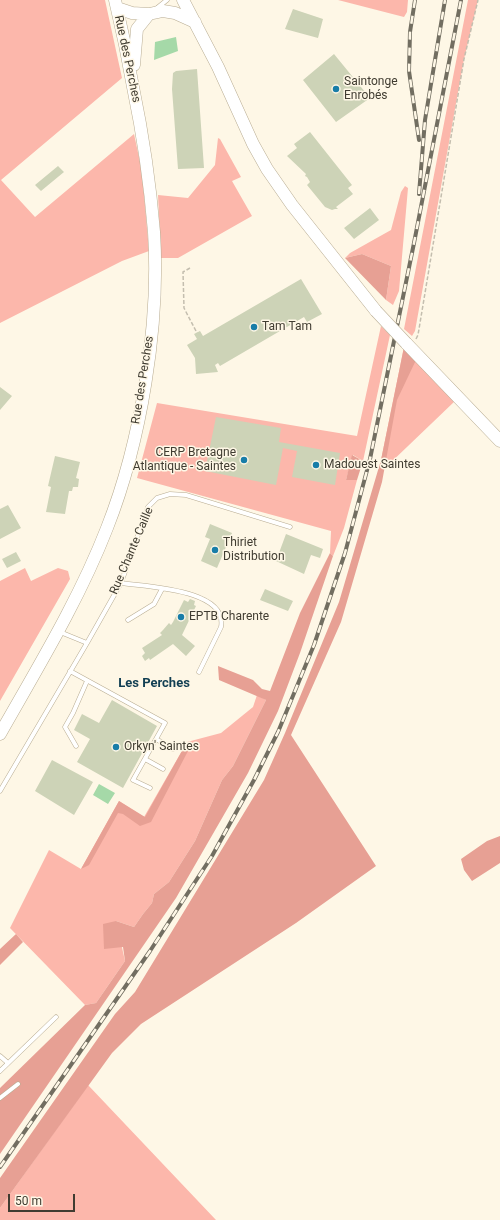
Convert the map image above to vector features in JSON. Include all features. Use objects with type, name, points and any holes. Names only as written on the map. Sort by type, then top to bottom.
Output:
[{"type":"street","points":[[183,0],[218,67],[253,144],[267,169],[301,217],[376,311],[500,441]]},
{"type":"street","points":[[116,4],[132,13],[149,14],[163,11],[175,13],[195,22]]},
{"type":"street","name":"Rue des Perches","points":[[0,734],[58,631],[88,571],[107,528],[132,447],[148,366],[152,325],[154,234],[149,180],[142,130],[116,4]]},
{"type":"street","points":[[133,86],[136,29],[149,14]]},
{"type":"lane","points":[[149,14],[167,0]]},
{"type":"lane","name":"Rue Chante Caille","points":[[0,791],[121,584],[148,507],[157,498],[170,494],[186,495],[290,527]]},
{"type":"lane","points":[[121,584],[179,590],[205,600],[220,613],[222,619],[221,627],[199,672]]},
{"type":"lane","points":[[128,620],[154,604],[162,589]]},
{"type":"lane","points":[[58,631],[87,643]]},
{"type":"lane","points":[[70,671],[165,723],[133,780],[150,788]]},
{"type":"lane","points":[[76,746],[65,727],[87,681]]},
{"type":"lane","points":[[156,739],[173,749]]},
{"type":"lane","points":[[145,758],[163,768]]},
{"type":"lane","points":[[0,1071],[56,1017]]},
{"type":"lane","points":[[0,1056],[8,1063]]},
{"type":"lane","points":[[0,1098],[18,1084]]},
{"type":"path","points":[[408,345],[418,335],[464,59],[478,0]]},
{"type":"path","points":[[190,268],[183,272],[184,308],[197,333]]},
{"type":"shaded area","points":[[0,0],[105,0],[122,78],[1,180],[35,217],[134,134],[142,171],[149,251],[122,261],[0,323]]},
{"type":"shaded area","points":[[338,0],[408,0],[407,12],[404,17]]},
{"type":"shaded area","points":[[468,0],[478,0],[464,59],[415,331],[412,336],[404,329]]},
{"type":"shaded area","points":[[176,37],[178,51],[154,60],[155,42]]},
{"type":"shaded area","points":[[218,138],[220,139],[241,177],[232,181],[252,216],[178,258],[161,258],[158,195],[188,198],[215,165]]},
{"type":"shaded area","points":[[405,186],[408,188],[399,291],[393,305],[386,300],[391,266],[362,254],[345,258],[350,253],[391,230],[401,192]]},
{"type":"shaded area","points":[[362,254],[391,266],[386,300],[345,258]]},
{"type":"shaded area","points":[[381,326],[390,335],[363,461],[353,455],[346,480],[357,480],[344,528],[333,556],[330,553],[331,531],[137,478],[157,403],[357,436]]},
{"type":"shaded area","points":[[404,347],[455,401],[384,469],[381,460]]},
{"type":"shaded area","points":[[404,347],[416,360],[397,400],[382,482],[341,622],[291,735],[376,866],[296,923],[141,1024],[112,1053],[0,1208],[0,1178],[115,1014],[135,992],[264,780],[339,602],[381,460]]},
{"type":"shaded area","points":[[352,455],[363,461],[357,480],[346,480]]},
{"type":"shaded area","points":[[330,553],[333,556],[300,653],[278,711],[248,773],[176,898],[0,1154],[0,1088],[85,1005],[96,1003],[125,961],[123,947],[104,949],[103,924],[116,921],[134,927],[152,903],[154,894],[169,882],[195,841],[222,780],[233,766],[266,700],[219,680],[218,666],[253,680],[262,689],[270,691],[300,613]]},
{"type":"shaded area","points":[[25,568],[31,581],[58,568],[68,571],[70,579],[0,701],[0,581]]},
{"type":"shaded area","points":[[257,695],[266,700],[233,766],[222,780],[195,841],[169,882],[154,894],[152,903],[134,927],[116,921],[125,961],[96,1003],[85,1005],[10,928],[49,850],[81,869],[119,801],[144,817],[187,742],[221,733],[253,707]]},
{"type":"shaded area","points":[[187,742],[188,751],[151,822],[140,826],[123,814],[118,813],[89,865],[81,869],[119,801],[145,817]]},
{"type":"shaded area","points":[[99,784],[115,793],[108,804],[93,795]]},
{"type":"shaded area","points":[[500,836],[500,863],[472,881],[464,870],[461,859],[487,841]]},
{"type":"shaded area","points":[[16,934],[23,942],[0,965],[0,949]]},
{"type":"shaded area","points":[[88,1085],[216,1220],[0,1220],[0,1208]]},
{"type":"building","points":[[293,9],[323,19],[318,38],[285,29]]},
{"type":"building","name":"Saintonge Enrobés","points":[[334,54],[370,98],[336,122],[303,80]]},
{"type":"building","points":[[197,69],[204,168],[178,169],[172,89],[173,73],[176,71]]},
{"type":"building","points":[[310,132],[352,185],[348,188],[353,194],[336,207],[338,209],[332,210],[325,207],[307,185],[310,182],[305,176],[306,174],[287,156],[297,148],[294,144]]},
{"type":"building","points":[[58,166],[64,172],[41,191],[35,185]]},
{"type":"building","points":[[370,208],[379,220],[354,239],[344,228]]},
{"type":"building","name":"Tam Tam","points":[[301,279],[322,314],[307,322],[304,317],[220,366],[218,363],[215,365],[218,372],[196,374],[195,358],[187,345],[197,339],[194,334],[200,331],[203,336]]},
{"type":"building","points":[[0,387],[12,396],[0,410]]},
{"type":"building","name":"CERP Bretagne Atlantique - Saintes","points":[[216,417],[281,428],[279,442],[340,453],[335,485],[292,477],[297,451],[283,448],[276,485],[205,471]]},
{"type":"building","points":[[55,456],[80,462],[76,478],[79,479],[78,487],[73,487],[72,491],[69,491],[65,514],[46,512],[51,487],[48,486]]},
{"type":"building","points":[[8,505],[21,528],[0,539],[0,509]]},
{"type":"building","name":"Thiriet Distribution","points":[[210,524],[232,533],[217,568],[201,561],[210,539],[205,537]]},
{"type":"building","points":[[286,534],[323,549],[320,558],[311,555],[304,574],[276,561]]},
{"type":"building","points":[[16,552],[21,561],[7,568],[2,559]]},
{"type":"building","points":[[265,589],[293,601],[288,611],[260,600]]},
{"type":"building","points":[[190,599],[195,601],[194,605],[196,606],[182,635],[195,646],[186,656],[173,644],[150,660],[149,658],[145,661],[142,656],[145,653],[142,648],[162,635],[160,633],[169,623],[171,625],[184,600],[188,602]]},
{"type":"building","name":"Orkyn' Saintes","points":[[112,700],[157,726],[123,788],[77,762],[90,739],[74,730],[82,714],[99,723]]},
{"type":"building","points":[[52,760],[93,782],[74,815],[35,791]]},
{"type":"railway","points":[[415,0],[410,32],[409,71],[419,140]]},
{"type":"railway","points":[[419,194],[425,120],[445,0]]},
{"type":"railway","points":[[0,1167],[150,951],[212,856],[254,780],[278,732],[314,645],[345,553],[370,459],[461,0]]},
{"type":"place","name":"Saintonge Enrobés","points":[[336,89]]},
{"type":"place","name":"Tam Tam","points":[[254,327]]},
{"type":"place","name":"CERP Bretagne Atlantique - Saintes","points":[[244,460]]},
{"type":"place","name":"Madouest Saintes","points":[[316,465]]},
{"type":"place","name":"Thiriet Distribution","points":[[215,550]]},
{"type":"place","name":"EPTB Charente","points":[[181,617]]},
{"type":"place","name":"Orkyn' Saintes","points":[[116,747]]},
{"type":"district","name":"Les Perches","points":[[154,684]]}]
